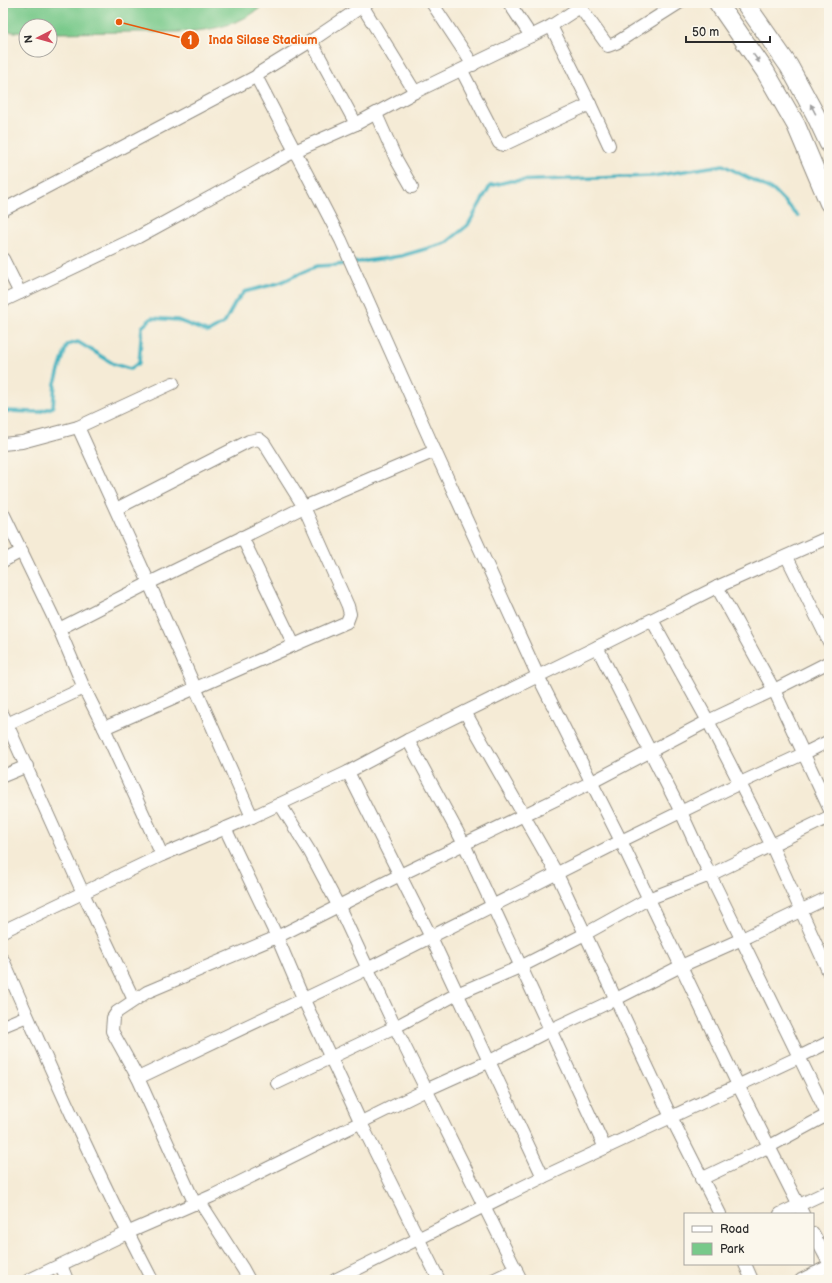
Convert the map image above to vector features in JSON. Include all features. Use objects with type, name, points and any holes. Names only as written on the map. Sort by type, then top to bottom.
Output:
[{"type":"highway","points":[[718,3],[765,70],[796,125],[829,203]]},
{"type":"highway","points":[[745,3],[789,66],[815,114],[829,144]]},
{"type":"street","points":[[432,3],[473,65]]},
{"type":"street","points":[[509,3],[531,36]]},
{"type":"street","points":[[3,301],[138,237],[295,151],[356,124],[416,92],[462,71],[551,26],[579,5],[608,46],[616,43],[679,3]]},
{"type":"street","points":[[3,210],[257,76],[259,73],[365,5],[416,92]]},
{"type":"street","points":[[551,26],[609,145]]},
{"type":"street","points":[[311,41],[356,124]]},
{"type":"street","points":[[462,71],[499,143],[503,145],[590,104]]},
{"type":"street","points":[[257,76],[341,240],[435,451],[538,676],[621,841],[738,1085],[801,1209]]},
{"type":"street","points":[[376,114],[396,159],[412,187]]},
{"type":"street","points":[[3,259],[20,293]]},
{"type":"street","points":[[3,444],[22,442],[78,426],[174,383]]},
{"type":"street","points":[[78,426],[252,817]]},
{"type":"street","points":[[104,728],[348,622],[350,614],[348,606],[304,507],[264,443],[259,440],[249,441],[116,509]]},
{"type":"street","points":[[59,629],[304,507],[435,451]]},
{"type":"street","points":[[3,512],[59,629],[84,688],[162,854]]},
{"type":"street","points":[[3,931],[162,854],[252,817],[348,772],[408,740],[717,587],[829,537]]},
{"type":"street","points":[[242,538],[294,645]]},
{"type":"street","points":[[3,560],[22,552]]},
{"type":"street","points":[[787,557],[829,642]]},
{"type":"street","points":[[717,587],[774,690],[829,808]]},
{"type":"street","points":[[652,620],[708,721],[771,844],[829,973]]},
{"type":"street","points":[[597,647],[681,812],[798,1057],[828,1116],[701,1179]]},
{"type":"street","points":[[249,1280],[243,1268],[197,1203],[138,1078],[112,1031],[113,1018],[117,1012],[147,992],[203,970],[277,937],[400,875],[592,782],[708,721],[829,662]]},
{"type":"street","points":[[84,688],[5,720],[134,1000]]},
{"type":"street","points":[[465,712],[522,815],[557,874],[671,1117],[719,1213]]},
{"type":"street","points":[[408,740],[464,844],[492,906],[522,966],[605,1148]]},
{"type":"street","points":[[138,1078],[431,937],[621,841],[829,741]]},
{"type":"street","points":[[3,776],[27,766]]},
{"type":"street","points":[[348,772],[431,937],[488,1062],[543,1177]]},
{"type":"street","points":[[280,804],[310,852],[338,907],[395,1027],[521,1280]]},
{"type":"street","points":[[277,1083],[395,1027],[457,994],[522,966],[585,934],[648,899],[710,875],[829,817]]},
{"type":"street","points":[[225,828],[277,937],[303,998],[361,1123],[439,1280]]},
{"type":"street","points":[[29,1280],[128,1233],[197,1203],[426,1090],[488,1062],[681,966],[829,896]]},
{"type":"street","points":[[3,960],[56,1081],[152,1280]]},
{"type":"street","points":[[3,1026],[27,1016]]},
{"type":"street","points":[[335,1280],[543,1177],[829,1042]]},
{"type":"street","points":[[784,1213],[801,1209],[829,1191]]},
{"type":"street","points":[[801,1280],[829,1265],[814,1235]]},
{"type":"street","points":[[745,1265],[752,1280]]},
{"type":"street","points":[[61,1266],[67,1280]]},
{"type":"street","points":[[493,1280],[516,1269]]},
{"type":"green space","points":[[3,3],[266,3],[252,14],[221,27],[187,32],[58,33],[58,18],[18,18],[18,32],[3,31]]},
{"type":"waterway","points":[[3,411],[39,412],[53,407],[55,383],[67,345],[78,342],[114,364],[130,369],[139,363],[142,327],[152,318],[177,320],[208,332],[224,323],[235,303],[244,292],[279,283],[317,266],[337,265],[401,256],[446,243],[468,225],[490,186],[510,181],[653,176],[723,165],[774,191],[798,216]]},
{"type":"place","name":"Inda Silase Stadium","points":[[119,22]]}]
